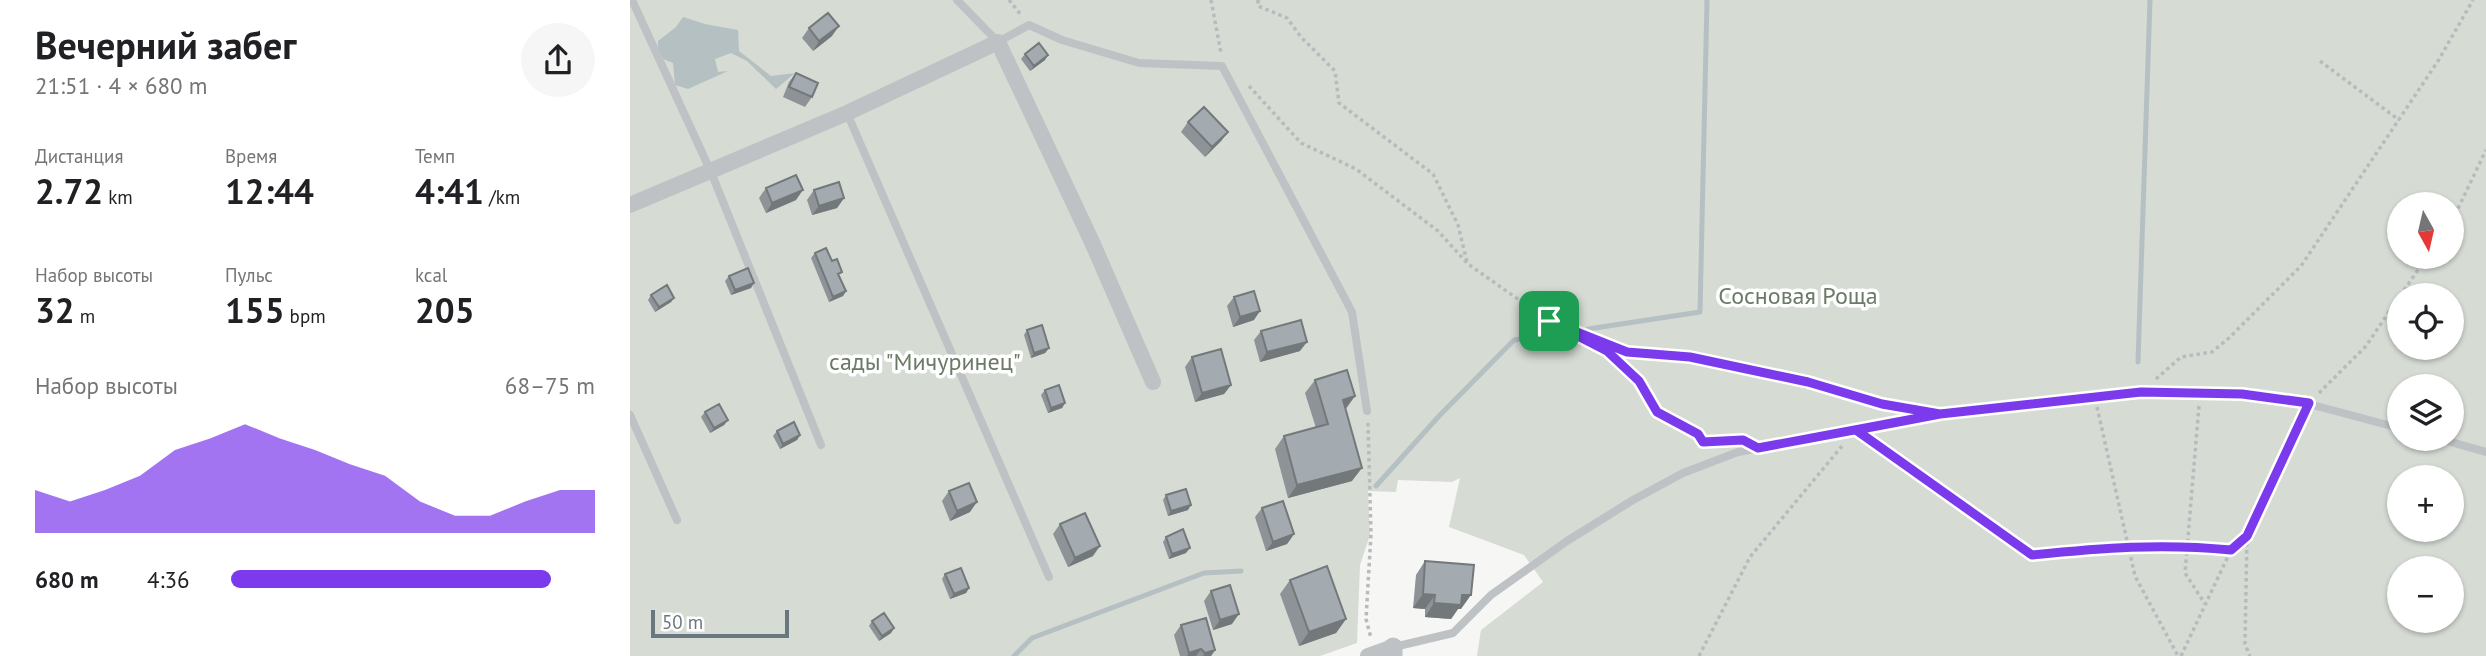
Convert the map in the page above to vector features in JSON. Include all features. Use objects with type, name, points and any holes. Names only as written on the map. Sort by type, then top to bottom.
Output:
[{"type":"street","points":[[630,205],[847,113],[998,42],[1153,382]]},
{"type":"street","points":[[1370,649],[1393,652]]},
{"type":"lane","points":[[632,0],[711,172],[821,445]]},
{"type":"lane","points":[[957,0],[998,42],[1029,25],[1062,40],[1139,63],[1222,66],[1352,312],[1367,411]]},
{"type":"lane","points":[[847,113],[1049,577]]},
{"type":"lane","points":[[1393,652],[1453,633],[1492,595],[1567,541],[1633,500],[1684,473],[1738,452],[1940,414],[2141,392],[2242,394],[2309,403],[2387,425]]},
{"type":"lane","points":[[630,415],[677,520]]},
{"type":"lane","points":[[2464,446],[2486,452]]},
{"type":"path","points":[[1009,0],[1029,25]]},
{"type":"path","points":[[1211,0],[1222,66],[1246,82],[1301,143],[1356,169],[1438,231],[1468,264],[1549,321],[1607,351],[1639,381],[1657,412],[1698,434],[1703,442],[1730,440]]},
{"type":"path","points":[[1258,0],[1258,5],[1287,18],[1301,37],[1335,71],[1339,103],[1433,174],[1458,225],[1468,264]]},
{"type":"path","points":[[2141,392],[2181,357],[2212,352],[2301,266],[2438,61],[2473,0]]},
{"type":"path","points":[[2320,61],[2399,120]]},
{"type":"path","points":[[2464,196],[2486,150]]},
{"type":"path","points":[[2179,656],[2231,550],[2247,536],[2309,403],[2365,346],[2387,315]]},
{"type":"path","points":[[1549,321],[1627,352],[1690,357],[1808,382],[1905,408]]},
{"type":"path","points":[[2200,393],[2185,573],[2205,604]]},
{"type":"path","points":[[2094,397],[2135,576],[2179,656]]},
{"type":"path","points":[[1367,411],[1371,524],[1366,618],[1370,649]]},
{"type":"path","points":[[1699,656],[1750,557],[1856,430],[2032,555],[2129,546],[2188,546],[2231,550]]},
{"type":"path","points":[[2247,536],[2245,644],[2250,656]]},
{"type":"green space","points":[[630,0],[2486,0],[2486,656],[1477,656],[1481,630],[1543,582],[1524,555],[1449,527],[1460,478],[1452,482],[1398,480],[1396,492],[1368,491],[1370,535],[1360,565],[1357,643],[1320,656],[630,656]]},
{"type":"shaded area","points":[[683,17],[738,30],[739,51],[771,76],[795,73],[776,89],[747,61],[731,53],[715,59],[718,72],[728,71],[688,89],[675,85],[673,63],[658,57],[658,41],[676,27]]},
{"type":"building","points":[[828,13],[839,26],[819,41],[809,28]]},
{"type":"building","points":[[1039,43],[1048,55],[1034,66],[1025,54]]},
{"type":"building","points":[[796,73],[818,83],[812,97],[789,87]]},
{"type":"building","points":[[1204,107],[1228,132],[1212,147],[1188,122]]},
{"type":"building","points":[[796,175],[803,190],[772,203],[766,188]]},
{"type":"building","points":[[839,182],[844,198],[819,206],[814,190]]},
{"type":"building","points":[[826,248],[832,261],[837,259],[842,272],[838,274],[846,291],[833,297],[815,253]]},
{"type":"building","points":[[748,268],[754,283],[735,290],[729,276]]},
{"type":"building","points":[[667,285],[674,298],[659,307],[651,295]]},
{"type":"building","points":[[1254,291],[1260,311],[1240,317],[1234,297]]},
{"type":"building","points":[[1301,320],[1307,342],[1267,352],[1261,331]]},
{"type":"building","points":[[1042,325],[1049,348],[1034,353],[1027,330]]},
{"type":"building","points":[[1221,349],[1231,385],[1202,393],[1192,357]]},
{"type":"building","points":[[1347,370],[1355,396],[1343,400],[1362,468],[1297,485],[1284,436],[1328,424],[1315,380]]},
{"type":"building","points":[[1059,385],[1065,403],[1051,408],[1045,390]]},
{"type":"building","points":[[719,404],[728,420],[714,428],[705,412]]},
{"type":"building","points":[[794,422],[800,435],[783,444],[777,431]]},
{"type":"building","points":[[969,483],[977,502],[957,511],[949,491]]},
{"type":"building","points":[[1186,489],[1191,505],[1171,511],[1166,495]]},
{"type":"building","points":[[1283,501],[1294,534],[1273,542],[1262,508]]},
{"type":"building","points":[[1085,513],[1100,546],[1075,558],[1060,524]]},
{"type":"building","points":[[1183,529],[1190,548],[1172,554],[1166,537]]},
{"type":"building","points":[[1425,561],[1474,565],[1471,595],[1462,595],[1461,605],[1434,603],[1435,595],[1423,594]]},
{"type":"building","points":[[1327,566],[1346,619],[1309,632],[1290,580]]},
{"type":"building","points":[[961,568],[969,588],[954,594],[945,574]]},
{"type":"building","points":[[1230,585],[1239,614],[1220,620],[1211,591]]},
{"type":"building","points":[[884,613],[894,628],[882,636],[872,621]]},
{"type":"building","points":[[1206,618],[1215,650],[1205,653],[1201,649],[1189,653],[1181,625]]},
{"type":"waterway","points":[[1588,329],[1700,312],[1707,0]]},
{"type":"waterway","points":[[2138,362],[2150,0]]},
{"type":"waterway","points":[[1376,486],[1440,415],[1514,340],[1561,333]]},
{"type":"waterway","points":[[1014,656],[1032,638],[1204,573],[1241,571]]},
{"type":"route","points":[[1549,321],[1607,351],[1639,381],[1657,412],[1698,434],[1703,442],[1743,440],[1758,448],[1940,414],[2141,392],[2242,394],[2309,403],[2247,536],[2231,550],[2188,546],[2129,546],[2032,555],[1856,430],[1940,414],[1882,404],[1808,382],[1690,357],[1627,352],[1549,321]]},
{"type":"park label","name":"Сосновая Роща","points":[[1798,295]]},
{"type":"park label","name":"сады \"Мичуринец\"","points":[[925,361]]}]
